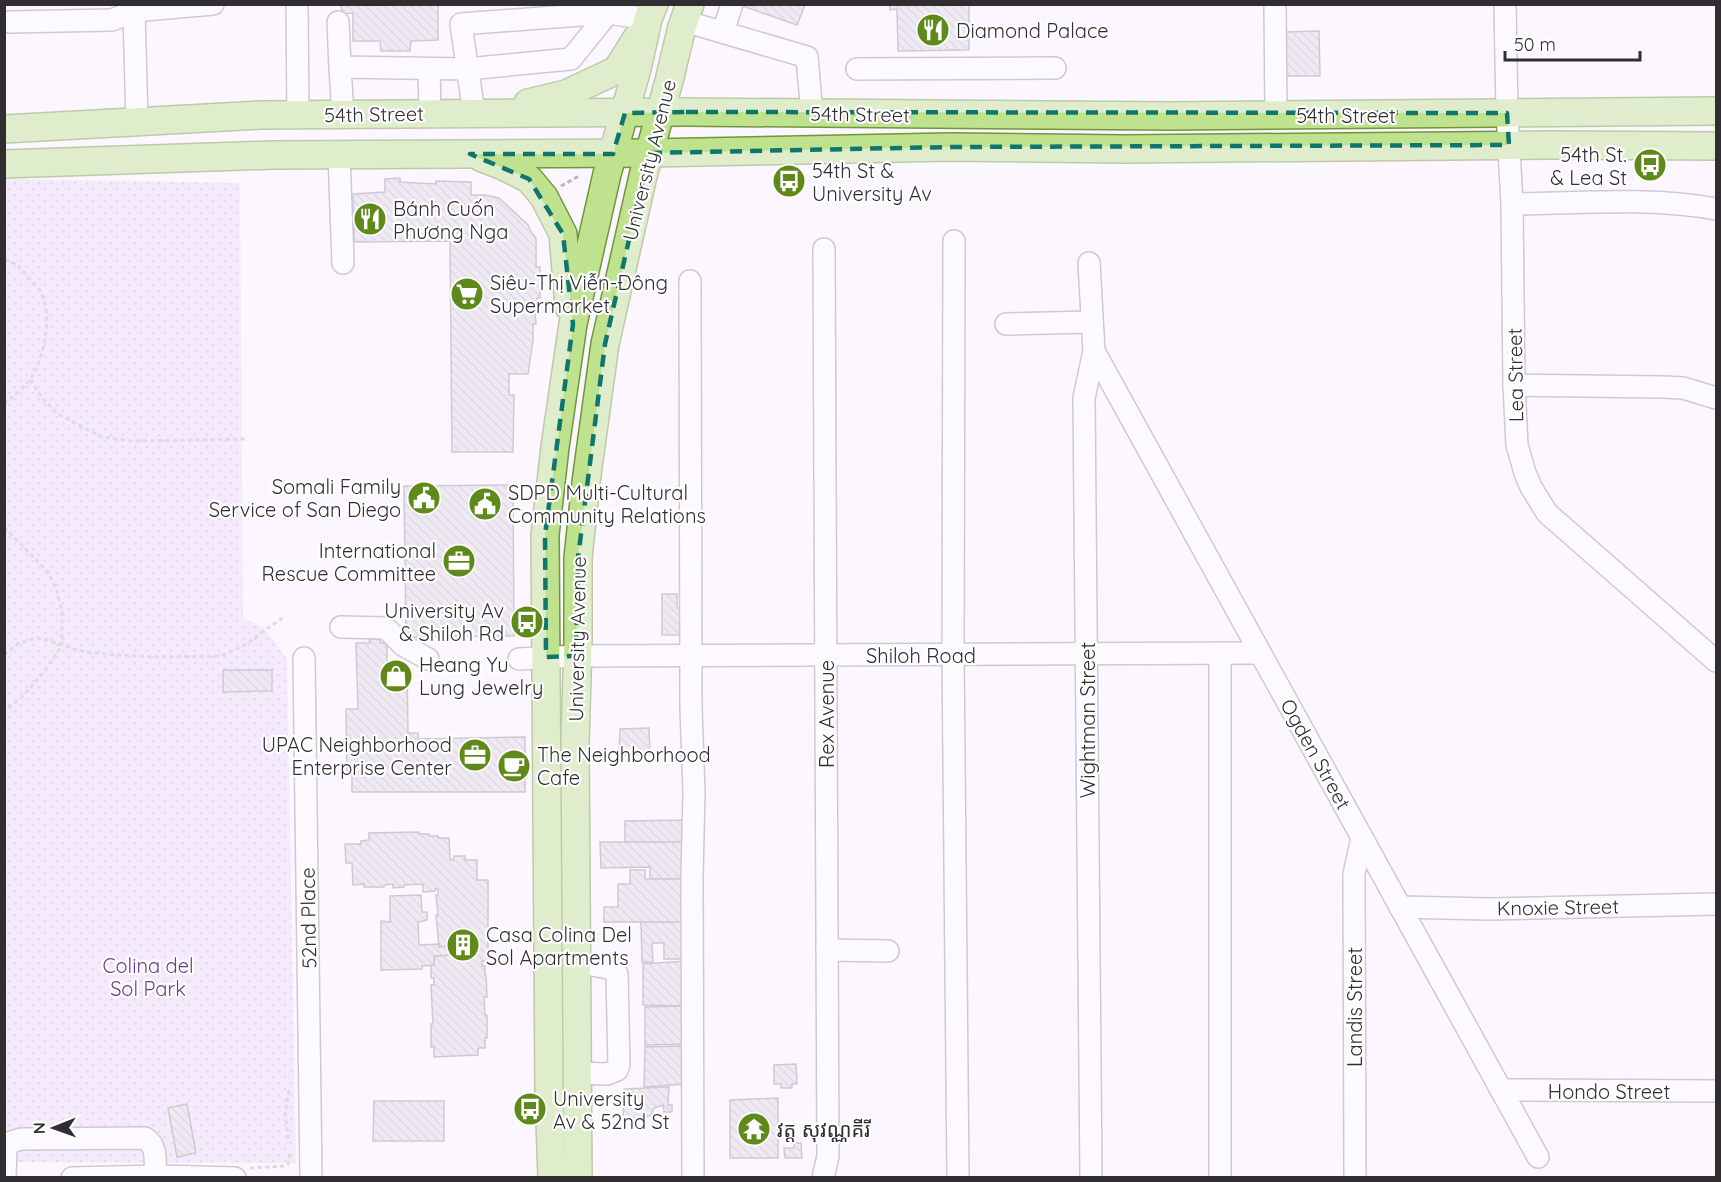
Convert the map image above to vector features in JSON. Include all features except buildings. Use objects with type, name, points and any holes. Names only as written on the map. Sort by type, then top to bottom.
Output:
[{"type":"main road","name":"University Avenue","points":[[552,1178],[549,1092],[545,535],[573,324],[612,154],[651,12]]},
{"type":"main road","points":[[474,113],[566,94],[617,70],[651,12]]},
{"type":"main road","name":"University Avenue","points":[[578,1178],[575,755],[578,558],[605,344],[649,153],[687,13]]},
{"type":"main road","name":"54th Street","points":[[4,129],[261,115],[660,113],[1055,116],[1716,111]]},
{"type":"main road","points":[[993,147],[1031,137],[1043,131],[1055,116]]},
{"type":"main road","name":"54th Street","points":[[4,164],[262,156],[612,154],[949,147],[1125,149],[1716,146]]},
{"type":"main road","points":[[470,154],[503,166],[529,179],[544,197],[564,234],[568,300],[573,324]]},
{"type":"street","points":[[10,22],[78,13],[112,20],[134,11],[213,4]]},
{"type":"street","points":[[297,4],[298,115]]},
{"type":"street","points":[[723,32],[732,4]]},
{"type":"street","points":[[1275,4],[1276,115]]},
{"type":"street","name":"Lea Street","points":[[1505,4],[1507,114],[1512,204],[1514,385],[1517,445],[1520,459],[1531,487],[1547,513],[1716,661]]},
{"type":"street","points":[[134,11],[137,122]]},
{"type":"street","points":[[474,113],[461,24],[651,12]]},
{"type":"street","points":[[340,66],[467,69],[571,59],[608,13]]},
{"type":"street","points":[[687,13],[723,32],[807,57],[812,114]]},
{"type":"street","points":[[338,22],[343,115]]},
{"type":"street","points":[[857,69],[1055,68]]},
{"type":"street","points":[[429,69],[430,114]]},
{"type":"street","points":[[339,155],[343,263]]},
{"type":"street","points":[[1512,204],[1642,203],[1693,205],[1716,209]]},
{"type":"street","points":[[954,241],[953,654],[958,1178]]},
{"type":"street","name":"Rex Avenue","points":[[824,249],[828,1156],[824,1178]]},
{"type":"street","name":"Wightman Street","points":[[1089,263],[1094,351],[1084,398],[1090,1178]]},
{"type":"street","points":[[690,280],[690,656],[694,792],[693,1178]]},
{"type":"street","points":[[1005,324],[1091,322]]},
{"type":"street","name":"Ogden Street","points":[[1094,351],[1538,1157]]},
{"type":"street","points":[[1514,385],[1673,387],[1716,398]]},
{"type":"street","points":[[341,627],[386,628],[403,645],[428,659]]},
{"type":"street","points":[[1220,653],[1220,1178]]},
{"type":"street","name":"Shiloh Road","points":[[519,659],[576,656],[1260,653]]},
{"type":"street","name":"52nd Place","points":[[304,658],[311,1178]]},
{"type":"street","name":"Landis Street","points":[[1355,1178],[1353,874],[1362,838]]},
{"type":"street","name":"Knoxie Street","points":[[1400,908],[1488,909],[1716,904]]},
{"type":"street","points":[[827,950],[888,951]]},
{"type":"street","points":[[576,962],[613,969],[617,974],[619,1065],[617,1070],[607,1074],[578,1073]]},
{"type":"street","name":"Hondo Street","points":[[1501,1090],[1716,1091]]},
{"type":"street","points":[[5,1178],[6,1148],[11,1142],[21,1139],[145,1138],[151,1142],[154,1151],[157,1176]]},
{"type":"street","points":[[72,1178],[243,1173]]},
{"type":"path","points":[[560,186],[586,173]]},
{"type":"path","points":[[4,260],[11,261],[22,269],[41,293],[46,310],[44,342],[38,364],[30,380],[4,404]]},
{"type":"path","points":[[30,380],[58,414],[102,437],[132,441],[245,439]]},
{"type":"path","points":[[4,527],[48,572],[57,591],[62,610],[63,645],[22,698],[4,712]]},
{"type":"path","points":[[4,655],[19,643],[37,638],[93,653],[153,657],[221,656],[245,645],[285,616]]},
{"type":"path","points":[[243,1173],[288,1164],[290,1143],[285,1115],[290,1088]]},
{"type":"highlighted area","points":[[686,112],[1507,113],[1509,145],[949,147],[649,153],[605,344],[578,558],[576,656],[546,657],[545,535],[573,324],[563,234],[529,179],[470,154],[613,154],[625,113]]},
{"type":"green space","name":"Colina del Sol Park","points":[[5,179],[240,183],[243,618],[265,629],[287,659],[296,1163],[5,1162]]},
{"type":"place","name":"Diamond Palace","points":[[933,30]]},
{"type":"place","name":"54th St. & Lea St","points":[[1650,165]]},
{"type":"place","name":"54th St & University Av","points":[[789,181]]},
{"type":"place","name":"Bánh Cuốn Phương Nga","points":[[370,219]]},
{"type":"place","name":"Siêu-Thị Viễn-Đông Supermarket","points":[[467,294]]},
{"type":"place","name":"Somali Family Service of San Diego","points":[[424,498]]},
{"type":"place","name":"SDPD Multi-Cultural Community Relations","points":[[485,504]]},
{"type":"place","name":"International Rescue Committee","points":[[459,561]]},
{"type":"place","name":"University Av & Shiloh Rd","points":[[527,622]]},
{"type":"place","name":"Heang Yu Lung Jewelry","points":[[396,676]]},
{"type":"place","name":"UPAC Neighborhood Enterprise Center","points":[[475,755]]},
{"type":"place","name":"The Neighborhood Cafe","points":[[514,766]]},
{"type":"place","name":"Casa Colina Del Sol Apartments","points":[[463,945]]},
{"type":"place","name":"University Av & 52nd St","points":[[530,1109]]},
{"type":"place","name":"វត្ត សុវណ្ណគីរី","points":[[754,1129]]}]
